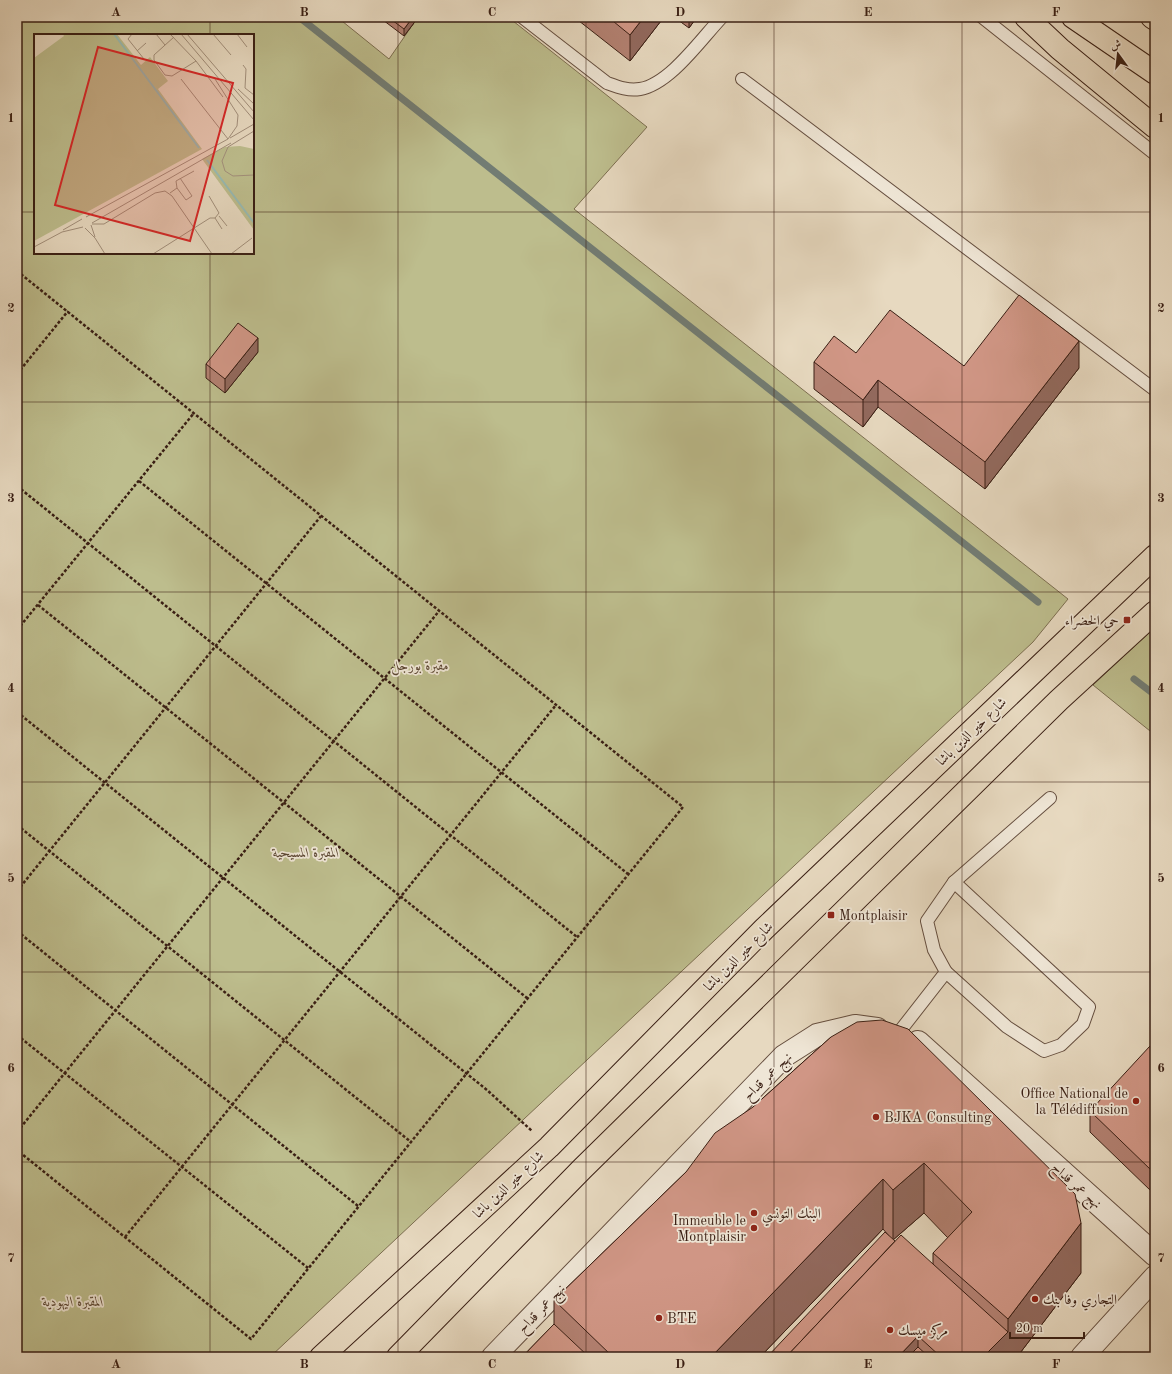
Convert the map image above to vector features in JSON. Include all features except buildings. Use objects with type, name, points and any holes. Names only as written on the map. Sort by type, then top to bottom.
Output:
[{"type":"main road","points":[[1026,17],[1060,48],[1155,127]]},
{"type":"main road","points":[[1073,17],[1155,73]]},
{"type":"main road","name":"شارع خير الدين باشا","points":[[321,1357],[549,1146],[764,929],[1155,556]]},
{"type":"main road","points":[[398,1357],[616,1136],[1059,700],[1155,612]]},
{"type":"street","name":"نهج عمر قداح","points":[[493,1357],[784,1056],[817,1035],[855,1026],[900,1031],[923,1046],[1155,1255]]},
{"type":"street","points":[[1082,1357],[1155,1277]]},
{"type":"lane","points":[[522,17],[607,83],[622,89],[639,90],[651,86],[669,76],[722,17]]},
{"type":"lane","points":[[982,17],[1155,154]]},
{"type":"lane","points":[[742,79],[1155,390]]},
{"type":"lane","points":[[954,882],[1089,1007],[1083,1024],[1061,1045],[1044,1051],[1007,1027],[946,972],[934,950],[927,921],[954,882],[1050,798]]},
{"type":"lane","points":[[900,1031],[946,972]]},
{"type":"path","points":[[17,271],[682,807],[251,1339],[17,1150]]},
{"type":"path","points":[[17,374],[68,311]]},
{"type":"path","points":[[17,630],[194,413]]},
{"type":"path","points":[[139,481],[628,874]]},
{"type":"path","points":[[17,486],[577,937]]},
{"type":"path","points":[[17,891],[321,516]]},
{"type":"path","points":[[38,605],[527,998]]},
{"type":"path","points":[[17,1132],[439,611]]},
{"type":"path","points":[[125,1237],[556,705]]},
{"type":"path","points":[[17,712],[466,1073],[549,1146]]},
{"type":"path","points":[[17,826],[411,1142]]},
{"type":"path","points":[[17,931],[358,1206]]},
{"type":"path","points":[[17,1035],[308,1268]]},
{"type":"green space","name":"مقبرة بورجل","points":[[17,17],[337,17],[389,59],[418,17],[508,17],[647,127],[574,209],[1068,599],[1033,642],[270,1357],[17,1357]]},
{"type":"green space","points":[[1155,627],[1155,735],[1093,685]]},
{"type":"waterway","points":[[299,17],[1038,602]]},
{"type":"waterway","points":[[1134,679],[1155,695]]},
{"type":"place","name":"حي الخضراء","points":[[1127,620]]},
{"type":"place","name":"Montplaisir","points":[[831,915]]},
{"type":"place","name":"Office National de la Télédiffusion","points":[[1136,1101]]},
{"type":"place","name":"BJKA Consulting","points":[[876,1117]]},
{"type":"place","name":"البنك التونسي","points":[[754,1213]]},
{"type":"place","name":"Immeuble le Montplaisir","points":[[754,1228]]},
{"type":"place","name":"التجاري وفا بنك","points":[[1035,1299]]},
{"type":"place","name":"BTE","points":[[659,1318]]},
{"type":"place","name":"مركز ميسك","points":[[890,1330]]},
{"type":"park label","name":"المقبرة المسيحية","points":[[306,852]]},
{"type":"park label","name":"المقبرة اليهودية","points":[[73,1301]]}]
